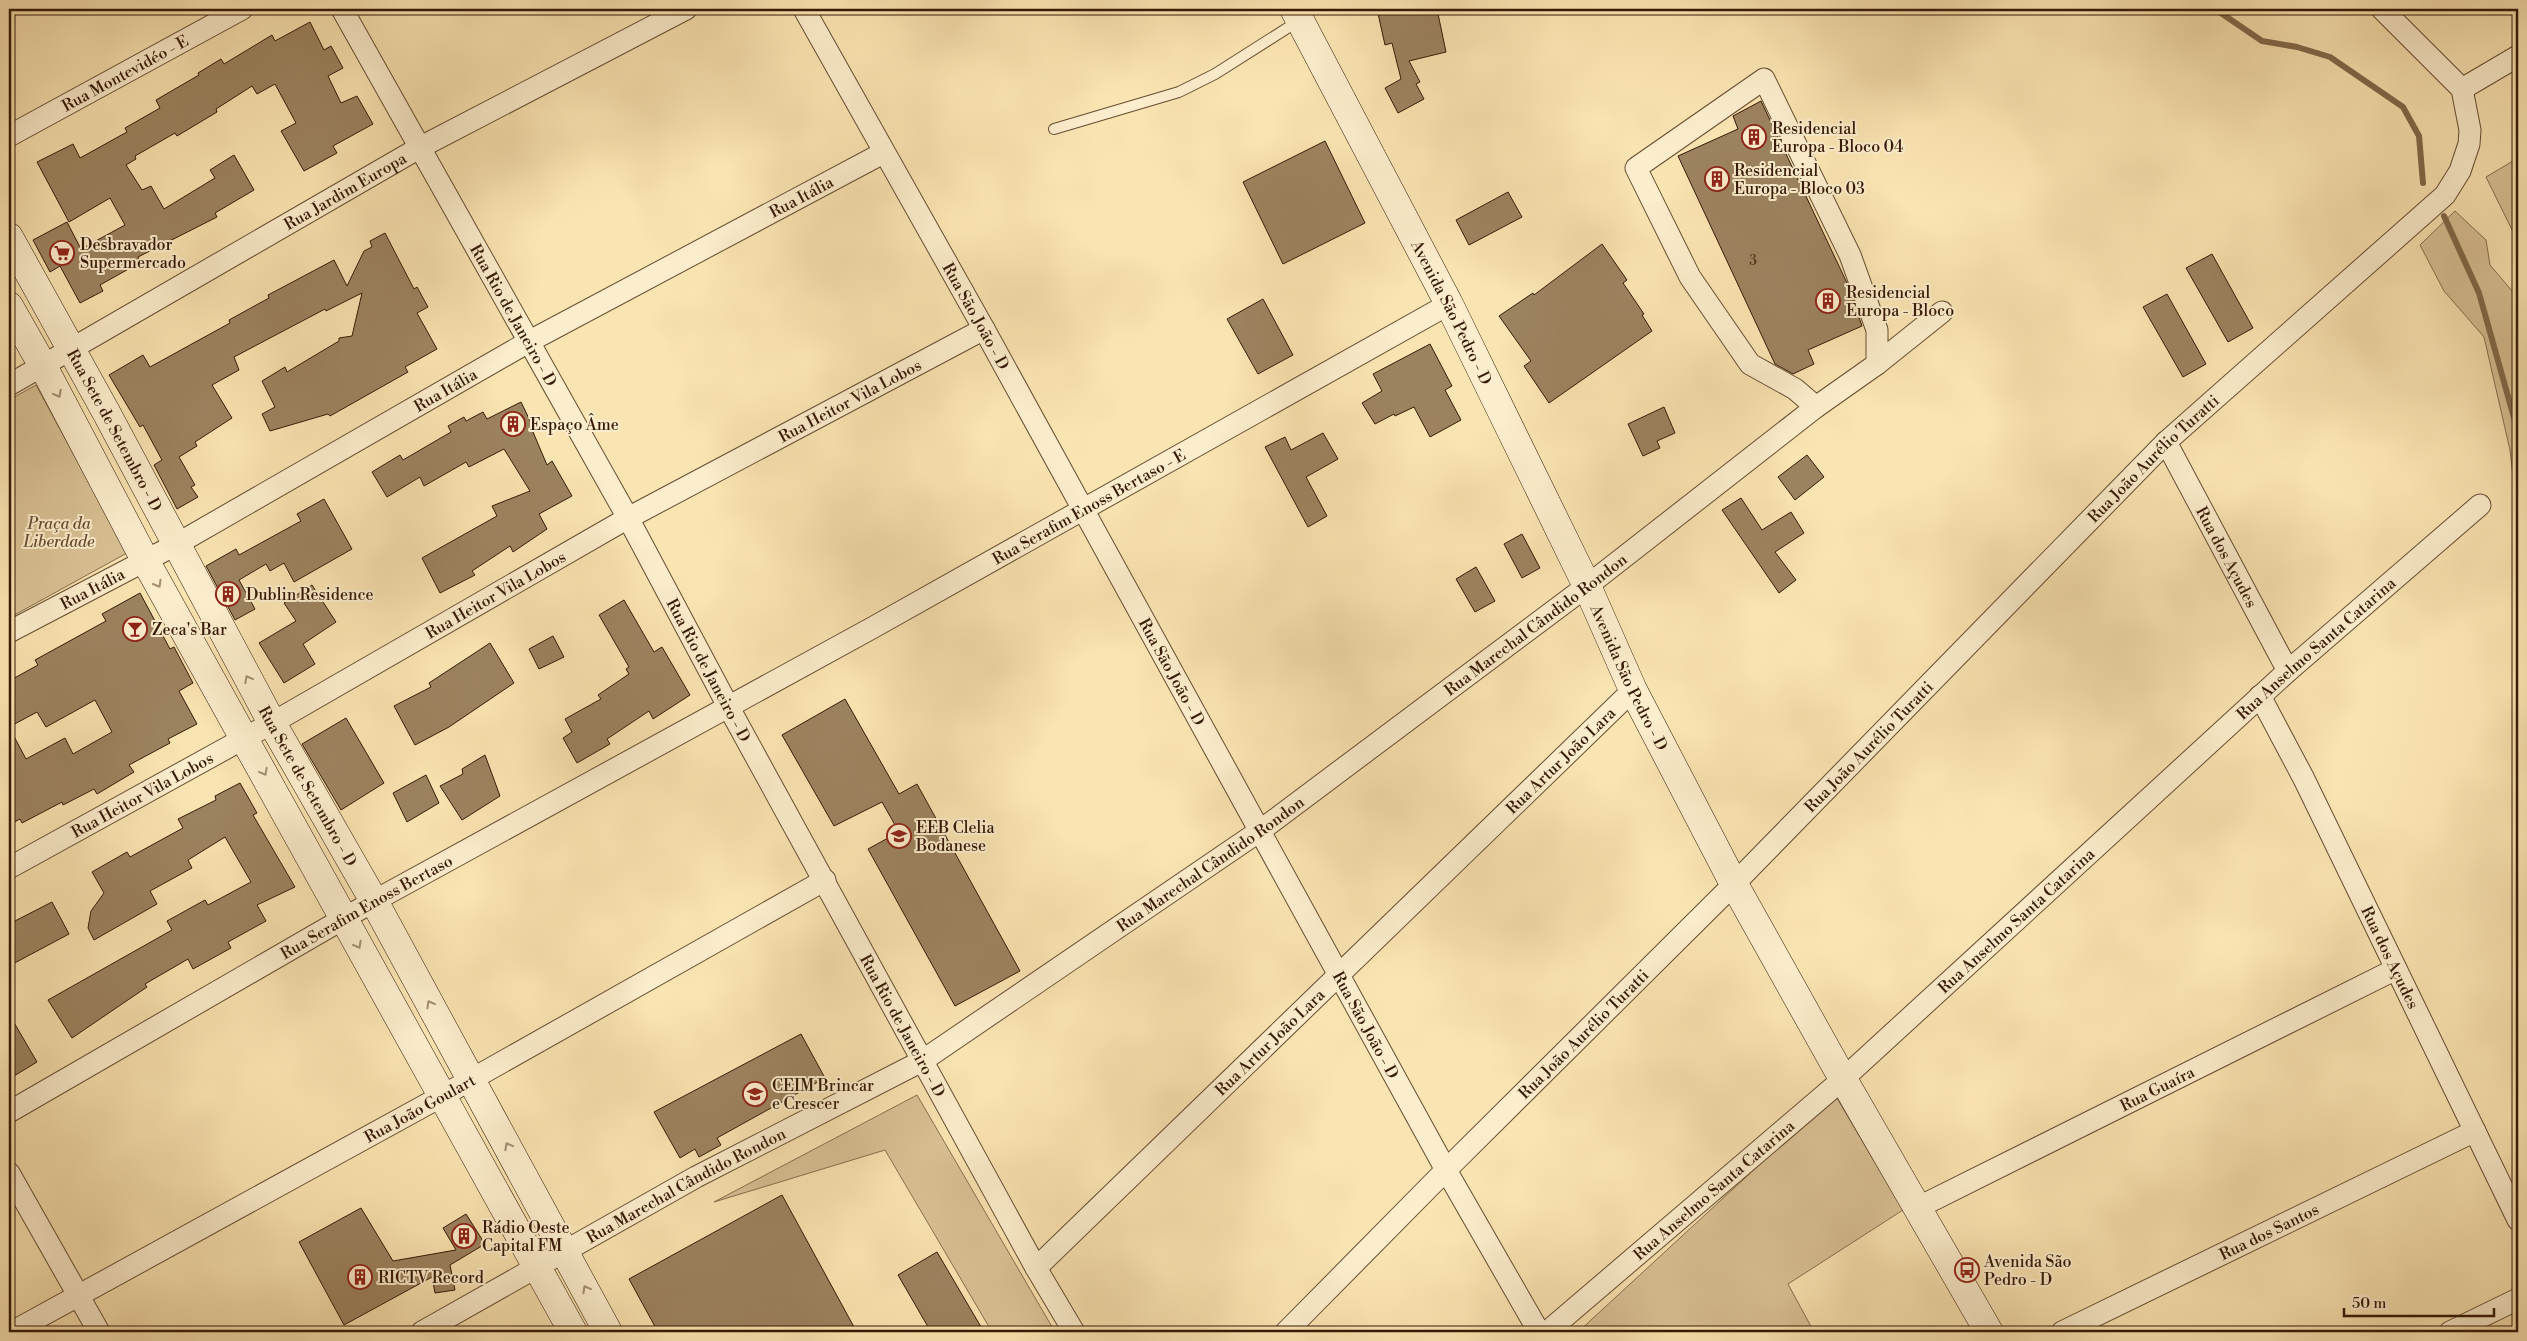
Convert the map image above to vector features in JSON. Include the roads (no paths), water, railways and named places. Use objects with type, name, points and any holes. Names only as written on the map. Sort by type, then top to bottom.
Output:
[{"type":"street","name":"Rua Montevidéo - E","points":[[9,136],[242,9]]},
{"type":"street","name":"Rua Rio de Janeiro - D","points":[[342,9],[628,518],[728,706],[825,880],[922,1061],[1036,1268],[1074,1332]]},
{"type":"street","name":"Rua Jardim Europa","points":[[9,384],[419,148],[686,9]]},
{"type":"street","name":"Rua São João - D","points":[[804,9],[883,153],[984,329],[1261,830],[1446,1170],[1539,1332]]},
{"type":"street","points":[[2382,9],[2462,89],[2518,56]]},
{"type":"street","name":"Avenida São Pedro - D","points":[[1298,14],[1448,304],[1587,586],[1634,690],[1734,884],[1843,1079],[1919,1207],[1989,1332]]},
{"type":"street","points":[[1816,407],[1795,389],[1750,364],[1690,277],[1636,168],[1764,79],[1862,282],[1878,330],[1877,364]]},
{"type":"street","name":"Rua João Aurélio Turatti","points":[[1286,1332],[1734,884],[2166,442],[2445,195],[2460,171],[2469,144],[2470,130],[2462,89]]},
{"type":"street","name":"Rua Itália","points":[[9,632],[177,544],[530,341],[883,153]]},
{"type":"street","name":"Rua Sete de Setembro - D","points":[[9,237],[177,544],[272,723],[374,901],[608,1332]]},
{"type":"street","name":"Rua Serafim Enoss Bertaso - E","points":[[728,706],[1084,510],[1448,304]]},
{"type":"street","name":"Rua Sete de Setembro - D","points":[[9,306],[43,366],[145,560],[245,737],[344,920],[573,1332]]},
{"type":"street","name":"Rua Marechal Cândido Rondon","points":[[422,1332],[538,1266],[565,1253],[696,1177],[922,1061],[1261,830],[1587,586],[1816,407],[1877,364],[1942,312]]},
{"type":"street","name":"Rua Heitor Vila Lobos","points":[[9,868],[272,723],[628,518],[984,329]]},
{"type":"street","name":"Rua dos Açudes","points":[[2166,442],[2288,671]]},
{"type":"street","name":"Rua Anselmo Santa Catarina","points":[[1547,1332],[1843,1079],[2260,696],[2480,505]]},
{"type":"street","name":"Rua Artur João Lara","points":[[1036,1268],[1634,690]]},
{"type":"street","name":"Rua dos Açudes","points":[[2260,696],[2304,779],[2518,1220]]},
{"type":"street","name":"Rua Serafim Enoss Bertaso","points":[[9,1112],[374,901],[728,706]]},
{"type":"street","name":"Rua João Goulart","points":[[12,1332],[472,1080],[825,880]]},
{"type":"street","name":"Rua Guaíra","points":[[1919,1207],[2396,969]]},
{"type":"street","name":"Rua dos Santos","points":[[2062,1332],[2475,1131]]},
{"type":"street","points":[[9,1172],[99,1332]]},
{"type":"street","points":[[2450,1332],[2518,1299]]},
{"type":"lane","points":[[1054,129],[1179,92],[1215,74],[1298,14]]},
{"type":"waterway","points":[[2215,9],[2262,41],[2297,47],[2330,57],[2403,107],[2419,136],[2423,183]]},
{"type":"waterway","points":[[2444,216],[2479,293],[2518,432]]},
{"type":"place","name":"Residencial Europa - Bloco 04","points":[[1754,137]]},
{"type":"place","name":"Residencial Europa - Bloco 03","points":[[1717,179]]},
{"type":"place","name":"Desbravador Supermercado","points":[[62,253]]},
{"type":"place","name":"Residencial Europa - Bloco","points":[[1828,301]]},
{"type":"place","name":"Espaço Âme","points":[[513,424]]},
{"type":"place","name":"Dublin Residence","points":[[228,594]]},
{"type":"place","name":"Zeca's Bar","points":[[135,629]]},
{"type":"place","name":"EEB Clelia Bodanese","points":[[899,836]]},
{"type":"place","name":"CEIM Brincar e Crescer","points":[[755,1094]]},
{"type":"place","name":"Rádio Oeste Capital FM","points":[[464,1236]]},
{"type":"place","name":"Avenida São Pedro - D","points":[[1967,1270]]},
{"type":"place","name":"RICTV Record","points":[[360,1277]]},
{"type":"park label","name":"Praça da Liberdade","points":[[59,532]]}]
